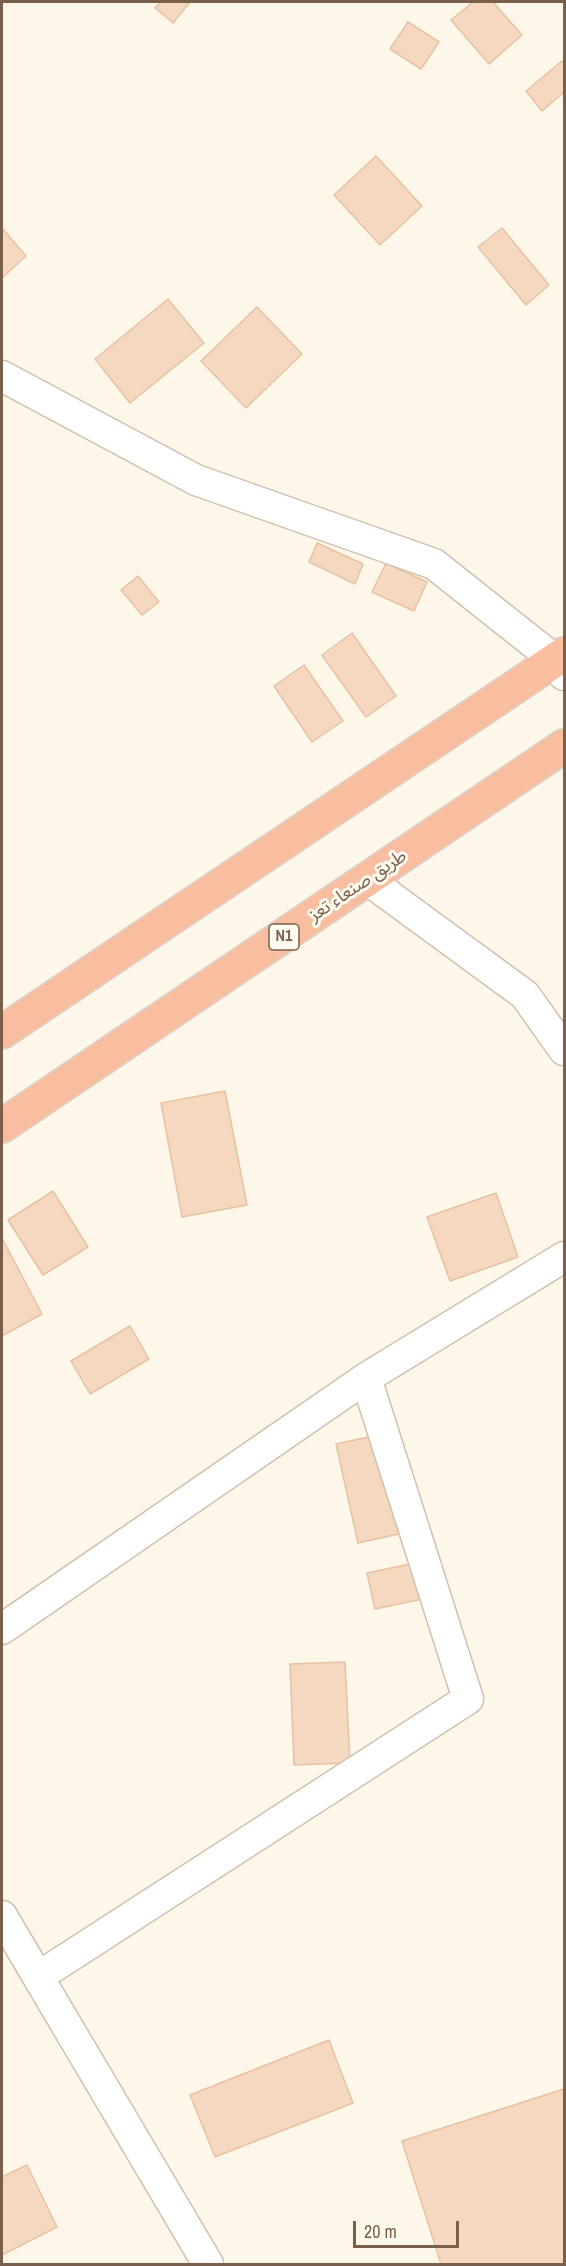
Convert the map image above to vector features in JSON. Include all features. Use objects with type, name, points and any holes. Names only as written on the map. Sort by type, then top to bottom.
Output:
[{"type":"highway","points":[[2,1032],[561,663]]},
{"type":"highway","name":"طريق صنعاء تعز","points":[[2,1126],[564,746]]},
{"type":"street","points":[[2,376],[196,480],[434,564],[561,663]]},
{"type":"street","points":[[368,880],[525,995],[564,1050]]},
{"type":"street","points":[[2,1629],[366,1378],[564,1257]]},
{"type":"street","points":[[38,1977],[468,1699],[366,1378]]},
{"type":"street","points":[[2,1916],[208,2265]]},
{"type":"building","points":[[160,2],[190,2],[173,23],[155,8]]},
{"type":"building","points":[[473,2],[493,2],[522,35],[489,64],[451,20]]},
{"type":"building","points":[[408,22],[439,42],[421,69],[390,49]]},
{"type":"building","points":[[562,61],[564,64],[564,92],[542,111],[526,91]]},
{"type":"building","points":[[376,156],[422,206],[380,245],[334,195]]},
{"type":"building","points":[[2,228],[26,256],[2,278]]},
{"type":"building","points":[[502,228],[549,285],[526,305],[478,247]]},
{"type":"building","points":[[168,299],[204,343],[130,403],[95,359]]},
{"type":"building","points":[[257,307],[302,354],[246,408],[201,361]]},
{"type":"building","points":[[317,543],[363,564],[355,584],[309,562]]},
{"type":"building","points":[[386,563],[427,582],[414,611],[372,592]]},
{"type":"building","points":[[138,576],[159,602],[142,615],[121,590]]},
{"type":"building","points":[[352,633],[396,696],[366,717],[322,655]]},
{"type":"building","points":[[304,665],[343,721],[312,742],[274,686]]},
{"type":"building","points":[[225,1091],[247,1205],[182,1217],[161,1103]]},
{"type":"building","points":[[53,1191],[88,1247],[43,1275],[8,1220]]},
{"type":"building","points":[[496,1193],[518,1257],[450,1281],[427,1217]]},
{"type":"building","points":[[2,1238],[42,1314],[2,1336]]},
{"type":"building","points":[[130,1326],[149,1359],[90,1394],[71,1361]]},
{"type":"building","points":[[378,1435],[399,1534],[358,1543],[336,1444]]},
{"type":"building","points":[[424,1561],[432,1597],[375,1609],[367,1573]]},
{"type":"building","points":[[345,1662],[350,1763],[294,1765],[290,1664]]},
{"type":"building","points":[[329,2040],[353,2103],[215,2157],[190,2095]]},
{"type":"building","points":[[564,2089],[564,2264],[441,2264],[402,2141]]},
{"type":"building","points":[[27,2165],[57,2227],[2,2255],[2,2177]]}]
